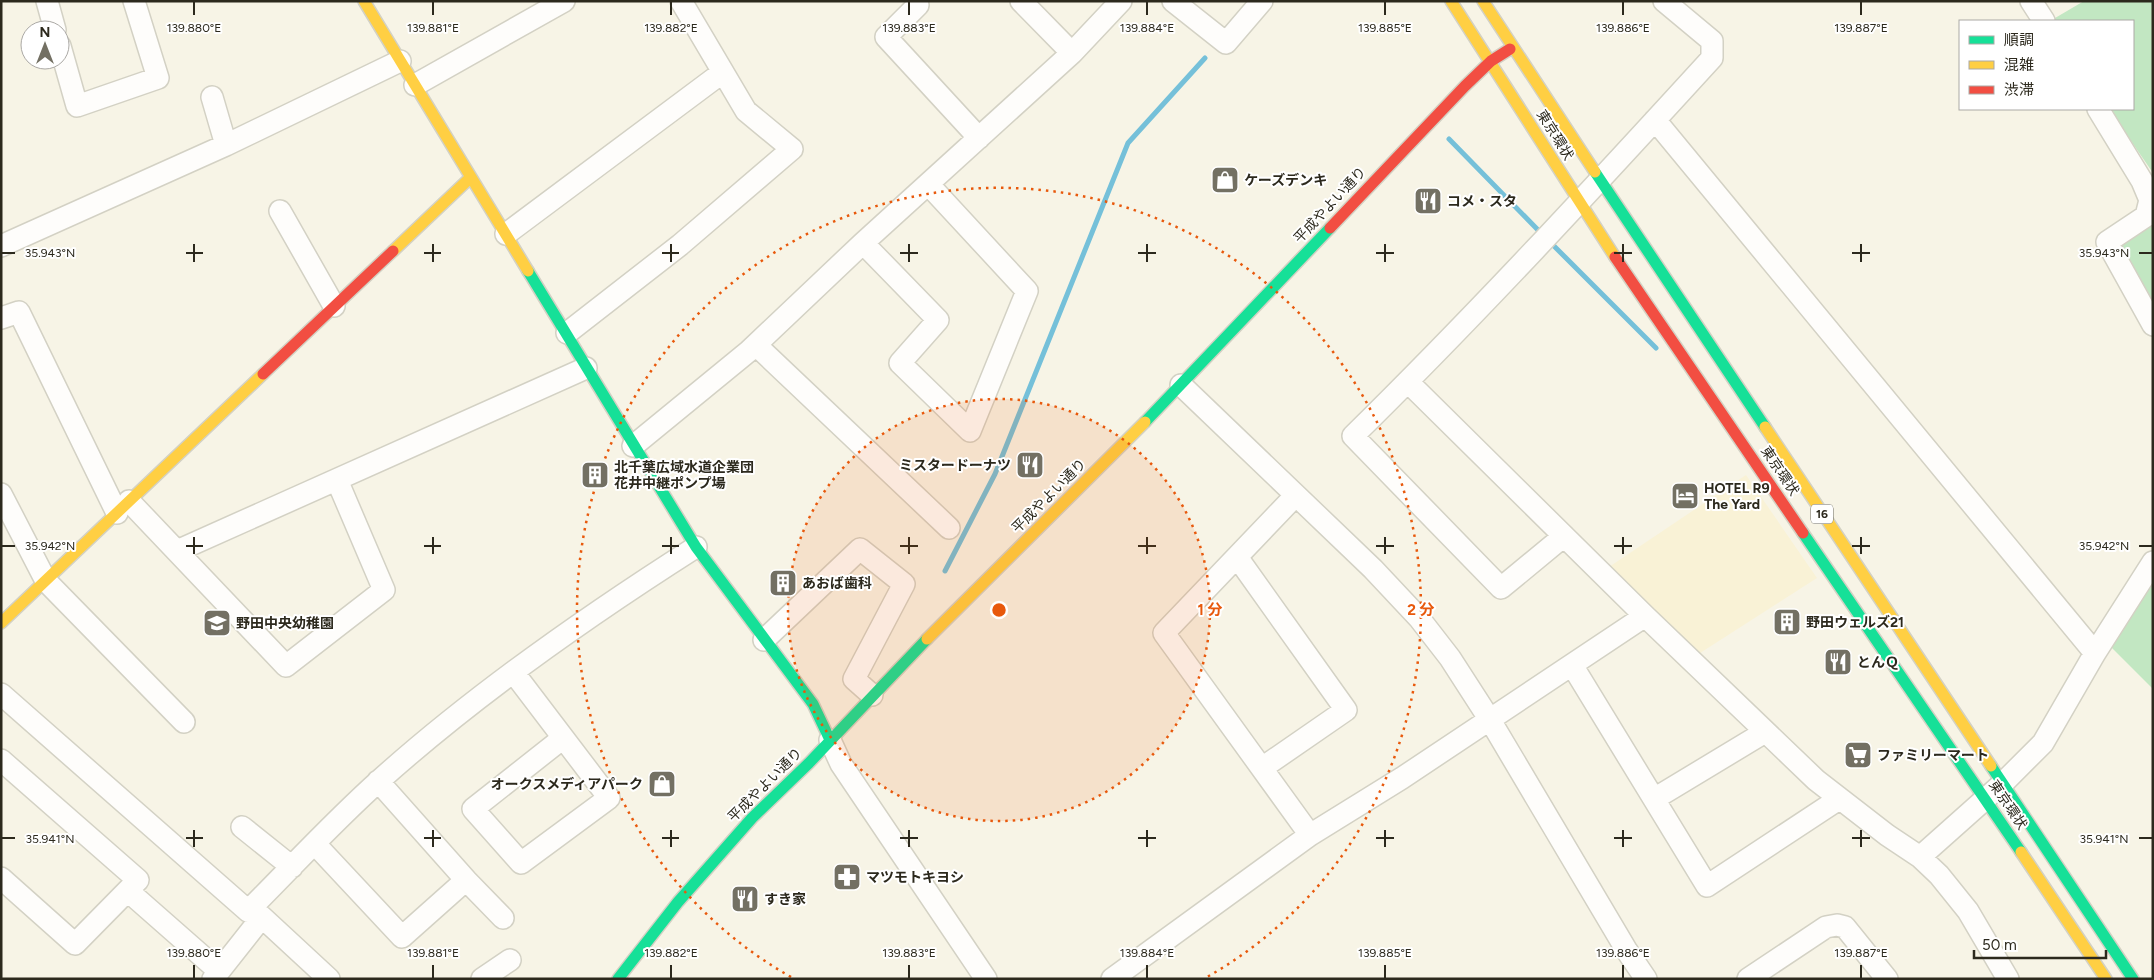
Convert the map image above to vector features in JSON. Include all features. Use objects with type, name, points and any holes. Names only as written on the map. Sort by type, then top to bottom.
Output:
[{"type":"main road","points":[[364,1],[567,333],[633,446],[696,546],[813,704],[830,740]]},
{"type":"main road","name":"東京環状","points":[[1451,1],[1491,61],[1579,202],[1986,799],[2106,979]]},
{"type":"main road","name":"東京環状","points":[[1483,1],[1600,180],[2133,979]]},
{"type":"main road","name":"平成やよい通り","points":[[620,975],[717,857],[872,695],[1181,385],[1357,198],[1491,61],[1514,47]]},
{"type":"main road","points":[[1,623],[471,177]]},
{"type":"street","points":[[47,1],[52,20]]},
{"type":"street","points":[[67,70],[77,106],[158,78],[134,1]]},
{"type":"street","points":[[415,85],[564,1]]},
{"type":"street","points":[[567,333],[680,245],[792,149],[746,111],[681,1]]},
{"type":"street","points":[[1021,1],[1072,54]]},
{"type":"street","points":[[633,446],[756,344],[863,243],[1072,54],[1122,1]]},
{"type":"street","points":[[1173,1],[1226,43],[1262,1]]},
{"type":"street","points":[[1564,536],[1501,588],[1353,436],[1408,382],[1600,180],[1712,58],[1712,41],[1664,1]]},
{"type":"street","points":[[2031,1],[2043,20]]},
{"type":"street","points":[[918,5],[886,36],[979,138]]},
{"type":"street","points":[[1,246],[226,145],[400,61]]},
{"type":"street","points":[[506,234],[723,72]]},
{"type":"street","points":[[212,97],[226,145]]},
{"type":"street","points":[[2099,110],[2142,182],[2150,200],[2146,216],[2107,242],[2153,325]]},
{"type":"street","points":[[1655,120],[2095,653]]},
{"type":"street","points":[[863,243],[938,320],[900,363],[970,431],[1027,291],[928,184]]},
{"type":"street","points":[[280,211],[334,306]]},
{"type":"street","points":[[1,318],[19,312],[123,507],[177,551],[286,666],[384,590],[337,480]]},
{"type":"street","points":[[756,344],[948,528]]},
{"type":"street","points":[[177,551],[586,368]]},
{"type":"street","points":[[1408,382],[1765,732],[1838,799],[1920,857],[1939,875],[1968,910],[2008,979]]},
{"type":"street","points":[[1181,385],[1373,569],[1419,618],[1450,658],[1490,720],[1627,951],[1646,979]]},
{"type":"street","points":[[1,494],[46,581],[184,722]]},
{"type":"street","points":[[1296,496],[1164,633],[1310,835]]},
{"type":"street","points":[[128,891],[216,975],[255,914],[292,867],[378,781],[431,735],[514,673],[638,584],[696,546]]},
{"type":"street","points":[[764,640],[860,549],[904,584],[854,679],[872,695]]},
{"type":"street","points":[[1237,557],[1346,710],[1262,768]]},
{"type":"street","points":[[1920,857],[1986,799],[2043,743],[2095,653],[2153,562]]},
{"type":"street","points":[[1112,979],[1310,835],[1490,720],[1645,616]]},
{"type":"street","points":[[1572,665],[1707,886],[1838,799]]},
{"type":"street","points":[[514,673],[609,798],[521,863],[473,809],[563,738]]},
{"type":"street","points":[[1,694],[329,979]]},
{"type":"street","points":[[1654,799],[1765,732]]},
{"type":"street","points":[[830,740],[841,764],[986,979]]},
{"type":"street","points":[[1,760],[138,880],[76,944],[1,878]]},
{"type":"street","points":[[378,781],[466,880],[503,918]]},
{"type":"street","points":[[242,827],[292,867]]},
{"type":"street","points":[[315,844],[402,937],[466,880]]},
{"type":"street","points":[[1748,979],[1826,927],[1837,925],[1845,928],[1887,979]]},
{"type":"street","points":[[482,979],[510,960]]},
{"type":"shaded area","points":[[1746,475],[1817,578],[1697,655],[1606,569]]},
{"type":"green space","points":[[2084,1],[2153,1],[2153,173],[2110,110],[2134,110],[2134,20],[2052,20]]},
{"type":"green space","points":[[2153,213],[2153,329],[2117,246]]},
{"type":"green space","points":[[2153,573],[2153,689],[2108,644]]},
{"type":"waterway","points":[[945,571],[995,474],[1128,143],[1205,58]]},
{"type":"waterway","points":[[1449,139],[1538,230]]},
{"type":"waterway","points":[[1551,243],[1656,348]]},
{"type":"traffic: fast","points":[[1595,172],[1765,427]]},
{"type":"traffic: fast","points":[[1145,422],[1330,228]]},
{"type":"traffic: fast","points":[[528,271],[696,547],[813,704],[830,740]]},
{"type":"traffic: fast","points":[[1803,533],[2021,852]]},
{"type":"traffic: fast","points":[[618,979],[678,902],[752,818],[809,763],[927,639]]},
{"type":"traffic: fast","points":[[1991,766],[2133,979]]},
{"type":"traffic: slow","points":[[364,1],[528,271]]},
{"type":"traffic: slow","points":[[1451,1],[1615,257]]},
{"type":"traffic: slow","points":[[1483,1],[1595,172]]},
{"type":"traffic: slow","points":[[393,251],[471,177]]},
{"type":"traffic: slow","points":[[1,623],[263,374]]},
{"type":"traffic: slow","points":[[927,639],[1145,422]]},
{"type":"traffic: slow","points":[[1765,427],[1991,766]]},
{"type":"traffic: slow","points":[[2021,852],[2106,979]]},
{"type":"traffic: jam","points":[[1330,228],[1465,86],[1491,61],[1510,49]]},
{"type":"traffic: jam","points":[[263,374],[393,251]]},
{"type":"traffic: jam","points":[[1615,257],[1803,533]]},
{"type":"place","name":"ケーズデンキ","points":[[1225,180]]},
{"type":"place","name":"コメ・スタ","points":[[1428,201]]},
{"type":"place","name":"ミスタードーナツ","points":[[1030,465]]},
{"type":"place","name":"北千葉広域水道企業団 花井中継ポンプ場","points":[[595,475]]},
{"type":"place","name":"HOTEL R9 The Yard","points":[[1685,496]]},
{"type":"place","name":"あおば歯科","points":[[783,583]]},
{"type":"place","name":"野田ウェルズ21","points":[[1787,622]]},
{"type":"place","name":"野田中央幼稚園","points":[[217,623]]},
{"type":"place","name":"とんＱ","points":[[1838,662]]},
{"type":"place","name":"ファミリーマート","points":[[1858,755]]},
{"type":"place","name":"オークスメディアパーク","points":[[662,784]]},
{"type":"place","name":"マツモトキヨシ","points":[[847,877]]},
{"type":"place","name":"すき家","points":[[745,899]]}]
